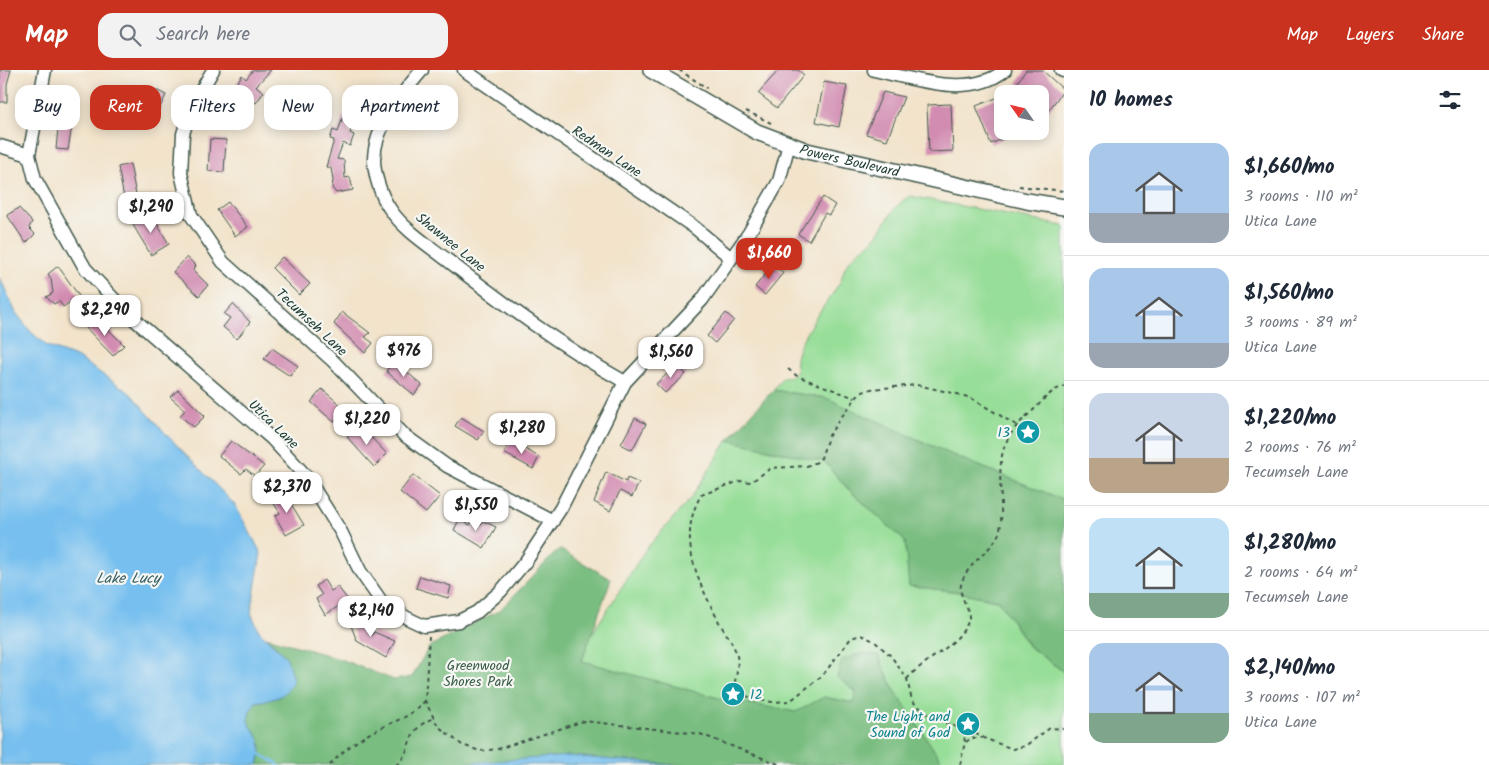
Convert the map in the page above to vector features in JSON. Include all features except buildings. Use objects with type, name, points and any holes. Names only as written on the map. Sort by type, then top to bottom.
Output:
[{"type":"main road","name":"Powers Boulevard","points":[[651,70],[757,132],[807,151],[895,172],[1064,207]]},
{"type":"street","name":"Utica Lane","points":[[45,70],[29,155],[35,179],[85,268],[127,313],[271,438],[306,476],[341,532],[360,571],[381,601],[407,618],[424,626],[459,621],[483,607],[501,591],[526,561],[553,521],[624,382],[702,300],[749,233],[779,181],[790,144]]},
{"type":"street","name":"Tecumseh Lane","points":[[213,70],[190,108],[183,134],[181,173],[191,215],[223,262],[333,361],[404,435],[446,466],[553,521]]},
{"type":"street","name":"Shawnee Lane","points":[[422,70],[390,112],[376,145],[374,160],[379,185],[390,209],[413,233],[490,294],[598,367],[624,382]]},
{"type":"street","name":"Redman Lane","points":[[464,70],[694,227],[731,258]]},
{"type":"street","points":[[874,70],[901,73],[955,85],[978,84],[994,79],[1005,70]]},
{"type":"street","points":[[0,146],[29,155]]},
{"type":"path","points":[[679,70],[711,90]]},
{"type":"path","points":[[743,109],[778,128]]},
{"type":"path","points":[[1014,186],[1064,191]]},
{"type":"path","points":[[788,369],[797,376],[855,398]]},
{"type":"path","points":[[1016,425],[970,398],[923,385],[871,389],[855,398],[832,429],[824,452],[817,462],[807,466],[770,468],[751,482],[740,481],[701,495],[690,522],[688,545],[696,574],[735,649],[738,665],[734,686],[738,692],[754,699],[772,702],[790,701],[823,675],[851,638],[857,635],[874,641],[886,651],[907,679],[909,696],[916,707],[933,719],[971,730],[982,738],[1004,747],[1019,749],[1045,730],[1055,727],[1064,729]]},
{"type":"path","points":[[907,679],[953,640],[968,621],[969,614],[960,593],[962,583],[967,573],[999,532],[1001,512],[1000,462],[1006,439],[1016,425],[1048,393],[1064,386]]},
{"type":"path","points":[[430,625],[424,701],[438,726],[462,745],[480,751],[498,749],[584,721],[700,734],[781,765]]},
{"type":"path","points":[[330,765],[348,747],[386,725],[404,719],[424,701]]},
{"type":"path","points":[[396,765],[402,759],[414,730],[433,718]]},
{"type":"path","points":[[960,765],[965,742],[963,729]]},
{"type":"path","points":[[965,742],[971,738],[982,738]]},
{"type":"green space","points":[[910,196],[1064,226],[1064,500],[957,457],[826,398],[773,390],[783,377],[792,376],[797,371],[796,361],[803,339],[839,284],[846,265],[873,240],[899,204]]},
{"type":"green space","points":[[773,390],[826,398],[957,457],[1064,500],[1064,672],[1029,646],[998,600],[959,592],[909,586],[905,541],[847,488],[825,462],[728,440]]},
{"type":"green space","points":[[728,440],[825,462],[847,488],[905,541],[909,586],[959,592],[999,601],[1028,646],[1064,672],[1064,765],[944,765],[895,691],[878,655],[856,692],[854,703],[824,697],[796,712],[722,699],[582,661],[590,637],[646,549],[691,498]]},
{"type":"green space","name":"Greenwood Shores Park","points":[[559,549],[611,579],[582,661],[722,699],[796,712],[824,697],[853,703],[856,692],[837,677],[842,660],[862,653],[878,655],[895,691],[944,765],[674,765],[569,756],[462,765],[258,765],[261,747],[249,724],[249,715],[256,702],[280,697],[277,647],[266,637],[340,659],[394,680],[412,677],[429,647],[500,610]]},
{"type":"water","name":"Lake Lucy","points":[[0,278],[16,313],[31,332],[47,346],[78,358],[130,393],[166,434],[235,505],[261,553],[251,613],[259,631],[287,658],[293,681],[282,695],[274,699],[256,702],[251,710],[249,722],[260,741],[261,749],[258,765],[0,765]]},
{"type":"water","points":[[569,756],[674,765],[462,765],[464,763]]},
{"type":"waterway","points":[[257,752],[279,765]]},
{"type":"place","name":"13","points":[[1028,432]]},
{"type":"place","name":"12","points":[[733,694]]},
{"type":"place","name":"The Light and Sound of God","points":[[968,724]]}]
